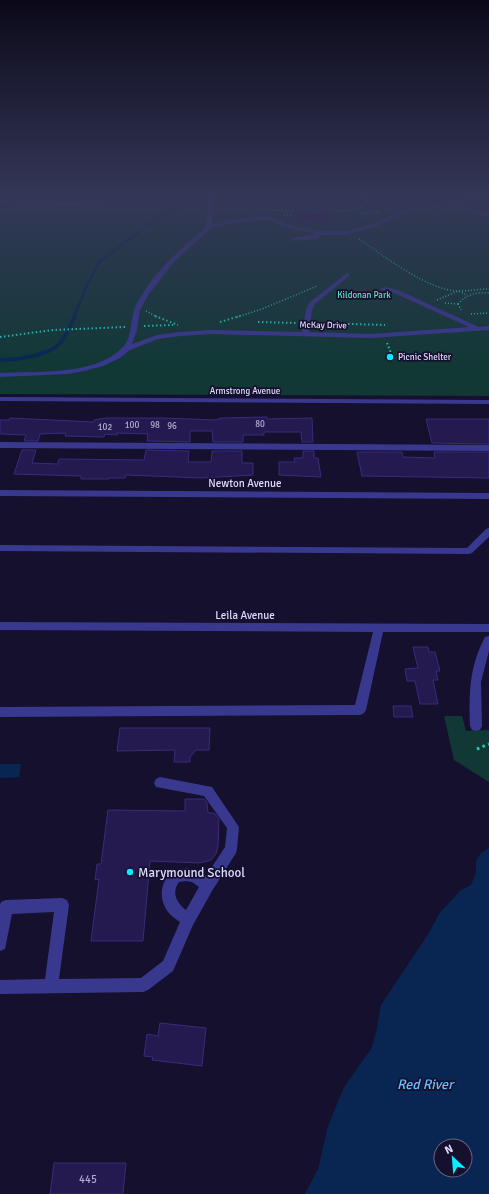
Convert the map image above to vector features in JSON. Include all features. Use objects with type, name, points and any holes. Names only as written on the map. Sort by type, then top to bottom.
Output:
[{"type":"street","points":[[127,348],[139,306],[146,293],[172,261],[182,252]]},
{"type":"street","points":[[305,335],[309,310],[316,298],[347,275]]},
{"type":"street","points":[[384,289],[396,291],[479,329]]},
{"type":"street","name":"McKay Drive","points":[[134,326],[136,330],[142,334],[157,337]]},
{"type":"street","name":"McKay Drive","points":[[0,375],[67,372],[84,369],[100,364],[127,348],[157,337],[201,332],[371,336],[489,328]]},
{"type":"street","name":"Armstrong Avenue","points":[[0,399],[489,402]]},
{"type":"street","points":[[0,445],[489,448]]},
{"type":"street","name":"Newton Avenue","points":[[0,493],[489,496]]},
{"type":"street","points":[[0,548],[469,551],[489,531]]},
{"type":"street","name":"Leila Avenue","points":[[0,626],[489,628]]},
{"type":"street","points":[[0,712],[360,710],[379,627]]},
{"type":"street","points":[[476,726],[474,684],[481,656],[489,640]]},
{"type":"street","points":[[0,987],[143,985],[168,966],[188,920],[207,886],[231,849],[233,828],[208,791],[160,783]]},
{"type":"street","points":[[188,920],[174,908],[168,896],[169,883],[175,876],[187,874],[196,876],[207,886]]},
{"type":"street","points":[[0,944],[3,907],[62,905],[51,986]]},
{"type":"path","points":[[378,252],[434,286],[467,295]]},
{"type":"path","points":[[220,322],[262,309],[318,286]]},
{"type":"path","points":[[428,306],[443,297],[458,292],[471,289],[489,289]]},
{"type":"path","points":[[489,293],[467,295],[463,297],[458,304],[460,309],[465,314],[480,315],[489,313]]},
{"type":"path","points":[[139,306],[158,318],[201,332]]},
{"type":"path","points":[[480,315],[483,319]]},
{"type":"path","points":[[0,337],[61,329],[75,329]]},
{"type":"path","points":[[477,749],[489,744]]},
{"type":"green space","name":"Kildonan Park","points":[[0,252],[489,252],[489,396],[0,394]]},
{"type":"green space","points":[[444,716],[462,716],[466,731],[489,730],[489,782],[454,760]]},
{"type":"water","points":[[0,764],[21,764],[19,777],[0,778]]},
{"type":"water","name":"Red River","points":[[489,848],[489,1194],[305,1194],[318,1169],[328,1126],[344,1087],[371,1049],[376,1033],[381,1005],[429,933],[439,914],[461,890],[471,885],[476,873],[476,861],[480,854]]},
{"type":"building","points":[[267,417],[267,419],[312,418],[313,442],[302,442],[301,432],[264,432],[264,435],[243,435],[243,442],[213,442],[212,431],[190,431],[190,442],[147,441],[148,434],[117,433],[117,435],[105,434],[104,437],[65,436],[66,433],[40,434],[38,441],[24,441],[26,435],[0,434],[0,420],[9,420],[10,418],[94,422],[94,420],[106,418],[216,420],[221,418]]},
{"type":"building","points":[[426,419],[489,419],[489,444],[432,443]]},
{"type":"building","points":[[22,450],[36,450],[32,463],[58,464],[59,459],[144,460],[146,450],[189,451],[188,462],[211,462],[212,451],[242,451],[242,463],[253,463],[253,475],[201,478],[126,475],[125,478],[81,479],[81,476],[14,474]]},
{"type":"building","points":[[303,451],[314,451],[314,458],[318,458],[321,477],[279,475],[279,462],[295,462],[294,458],[303,458]]},
{"type":"building","points":[[357,452],[402,452],[403,457],[435,458],[434,452],[489,452],[489,478],[362,476]]},
{"type":"building","points":[[413,647],[428,647],[429,652],[435,652],[440,671],[436,671],[438,680],[433,680],[438,704],[420,704],[415,681],[407,681],[405,669],[418,668]]},
{"type":"building","points":[[393,706],[411,706],[413,717],[394,717]]},
{"type":"building","points":[[120,728],[210,728],[209,750],[196,750],[190,757],[190,762],[174,762],[175,750],[117,751]]},
{"type":"building","name":"Marymound School","points":[[185,799],[204,799],[207,803],[208,813],[214,813],[219,819],[218,846],[216,854],[211,860],[200,863],[150,861],[143,941],[91,941],[99,879],[95,880],[97,864],[101,864],[108,810],[185,811]]},
{"type":"building","points":[[160,1023],[206,1028],[202,1066],[152,1060],[153,1057],[144,1056],[147,1034],[158,1036]]},
{"type":"building","points":[[54,1163],[126,1163],[123,1194],[50,1194]]},
{"type":"waterway","points":[[74,317],[87,285],[99,262],[113,252]]},
{"type":"waterway","points":[[0,360],[30,357],[57,346],[68,332],[75,316]]},
{"type":"place","name":"Picnic Shelter","points":[[390,357]]},
{"type":"place","name":"Marymound School","points":[[130,872]]}]
